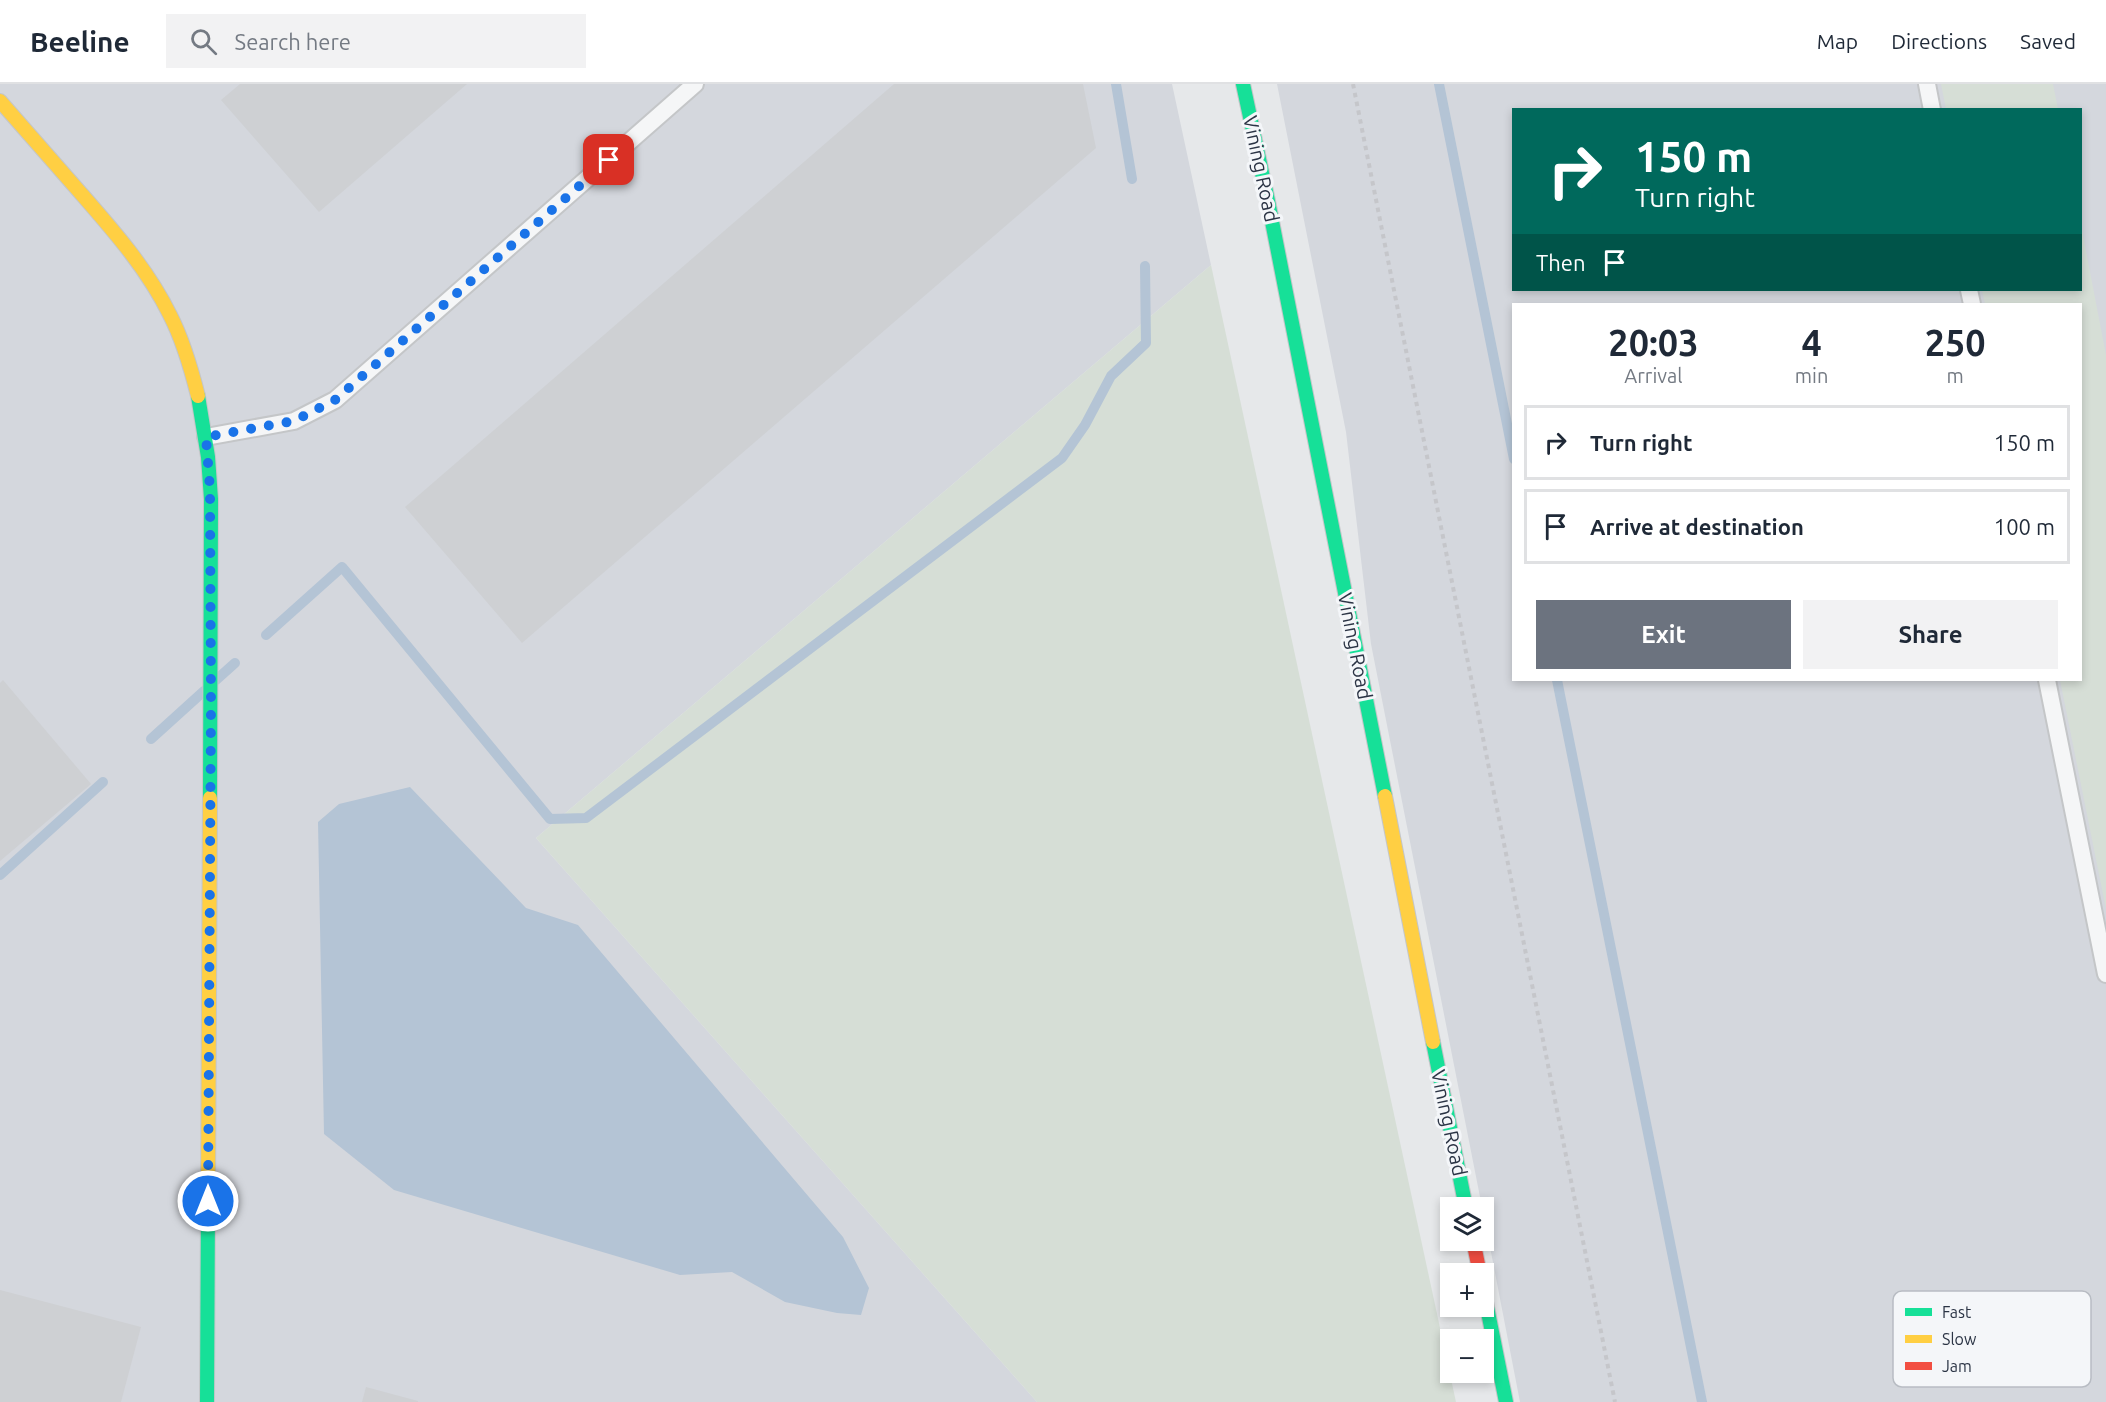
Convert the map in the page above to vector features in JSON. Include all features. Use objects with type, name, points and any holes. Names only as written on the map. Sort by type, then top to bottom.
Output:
[{"type":"street","name":"Vining Road","points":[[1243,84],[1464,1197]]},
{"type":"street","points":[[0,102],[115,232],[140,264],[161,297],[178,333],[192,371],[202,410],[210,489],[207,1402]]},
{"type":"street","points":[[1489,1317],[1506,1402]]},
{"type":"lane","points":[[206,437],[294,421],[335,400],[695,84]]},
{"type":"lane","points":[[1927,84],[1932,108]]},
{"type":"lane","points":[[2047,681],[2106,974]]},
{"type":"path","points":[[1353,84],[1615,1402]]},
{"type":"shaded area","points":[[0,84],[1172,84],[1211,265],[536,838],[1037,1402],[0,1402]]},
{"type":"shaded area","points":[[1277,84],[2106,84],[2106,1402],[1520,1402],[1491,1251],[1494,1251],[1494,1197],[1480,1197],[1371,644],[1346,432]]},
{"type":"shaded area","points":[[1941,84],[2053,84],[2058,108],[1946,108]]},
{"type":"shaded area","points":[[2082,230],[2106,355],[2106,909],[2060,681],[2082,681],[2082,303],[1985,303],[1982,291],[2082,291]]},
{"type":"shaded area","points":[[1211,265],[1440,1329],[1440,1383],[1452,1383],[1456,1402],[1037,1402],[536,838]]},
{"type":"water","points":[[410,787],[526,908],[578,925],[843,1237],[869,1288],[861,1315],[837,1313],[785,1302],[732,1272],[680,1275],[394,1190],[324,1134],[318,822],[339,804]]},
{"type":"building","points":[[240,84],[467,84],[319,212],[221,100]]},
{"type":"building","points":[[894,84],[1083,84],[1096,148],[522,643],[405,507]]},
{"type":"building","points":[[3,680],[91,784],[0,861],[0,683]]},
{"type":"building","points":[[0,1290],[141,1327],[121,1402],[0,1402]]},
{"type":"building","points":[[366,1387],[418,1401],[418,1402],[362,1402]]},
{"type":"waterway","points":[[1116,84],[1132,179]]},
{"type":"waterway","points":[[1439,84],[1512,449]]},
{"type":"waterway","points":[[266,635],[342,567],[550,819],[586,818],[1062,458],[1085,425],[1111,376],[1146,343],[1145,266]]},
{"type":"waterway","points":[[216,680],[235,663]]},
{"type":"waterway","points":[[1557,681],[1702,1402]]},
{"type":"waterway","points":[[151,739],[204,691]]},
{"type":"waterway","points":[[0,875],[103,782]]},
{"type":"traffic: fast","points":[[1243,84],[1385,796]]},
{"type":"traffic: fast","points":[[198,396],[208,457],[211,499],[210,798]]},
{"type":"traffic: fast","points":[[1433,1042],[1464,1197]]},
{"type":"traffic: fast","points":[[207,1402],[208,1199]]},
{"type":"traffic: fast","points":[[1489,1317],[1506,1402]]},
{"type":"traffic: slow","points":[[0,101],[116,234],[151,281],[179,334],[198,396]]},
{"type":"traffic: slow","points":[[1385,796],[1433,1042]]},
{"type":"traffic: slow","points":[[208,1199],[210,798]]},
{"type":"traffic: jam","points":[[1475,1251],[1478,1263]]},
{"type":"route","points":[[208,1201],[211,704],[210,489],[206,437],[294,421],[335,400],[609,160]]}]
